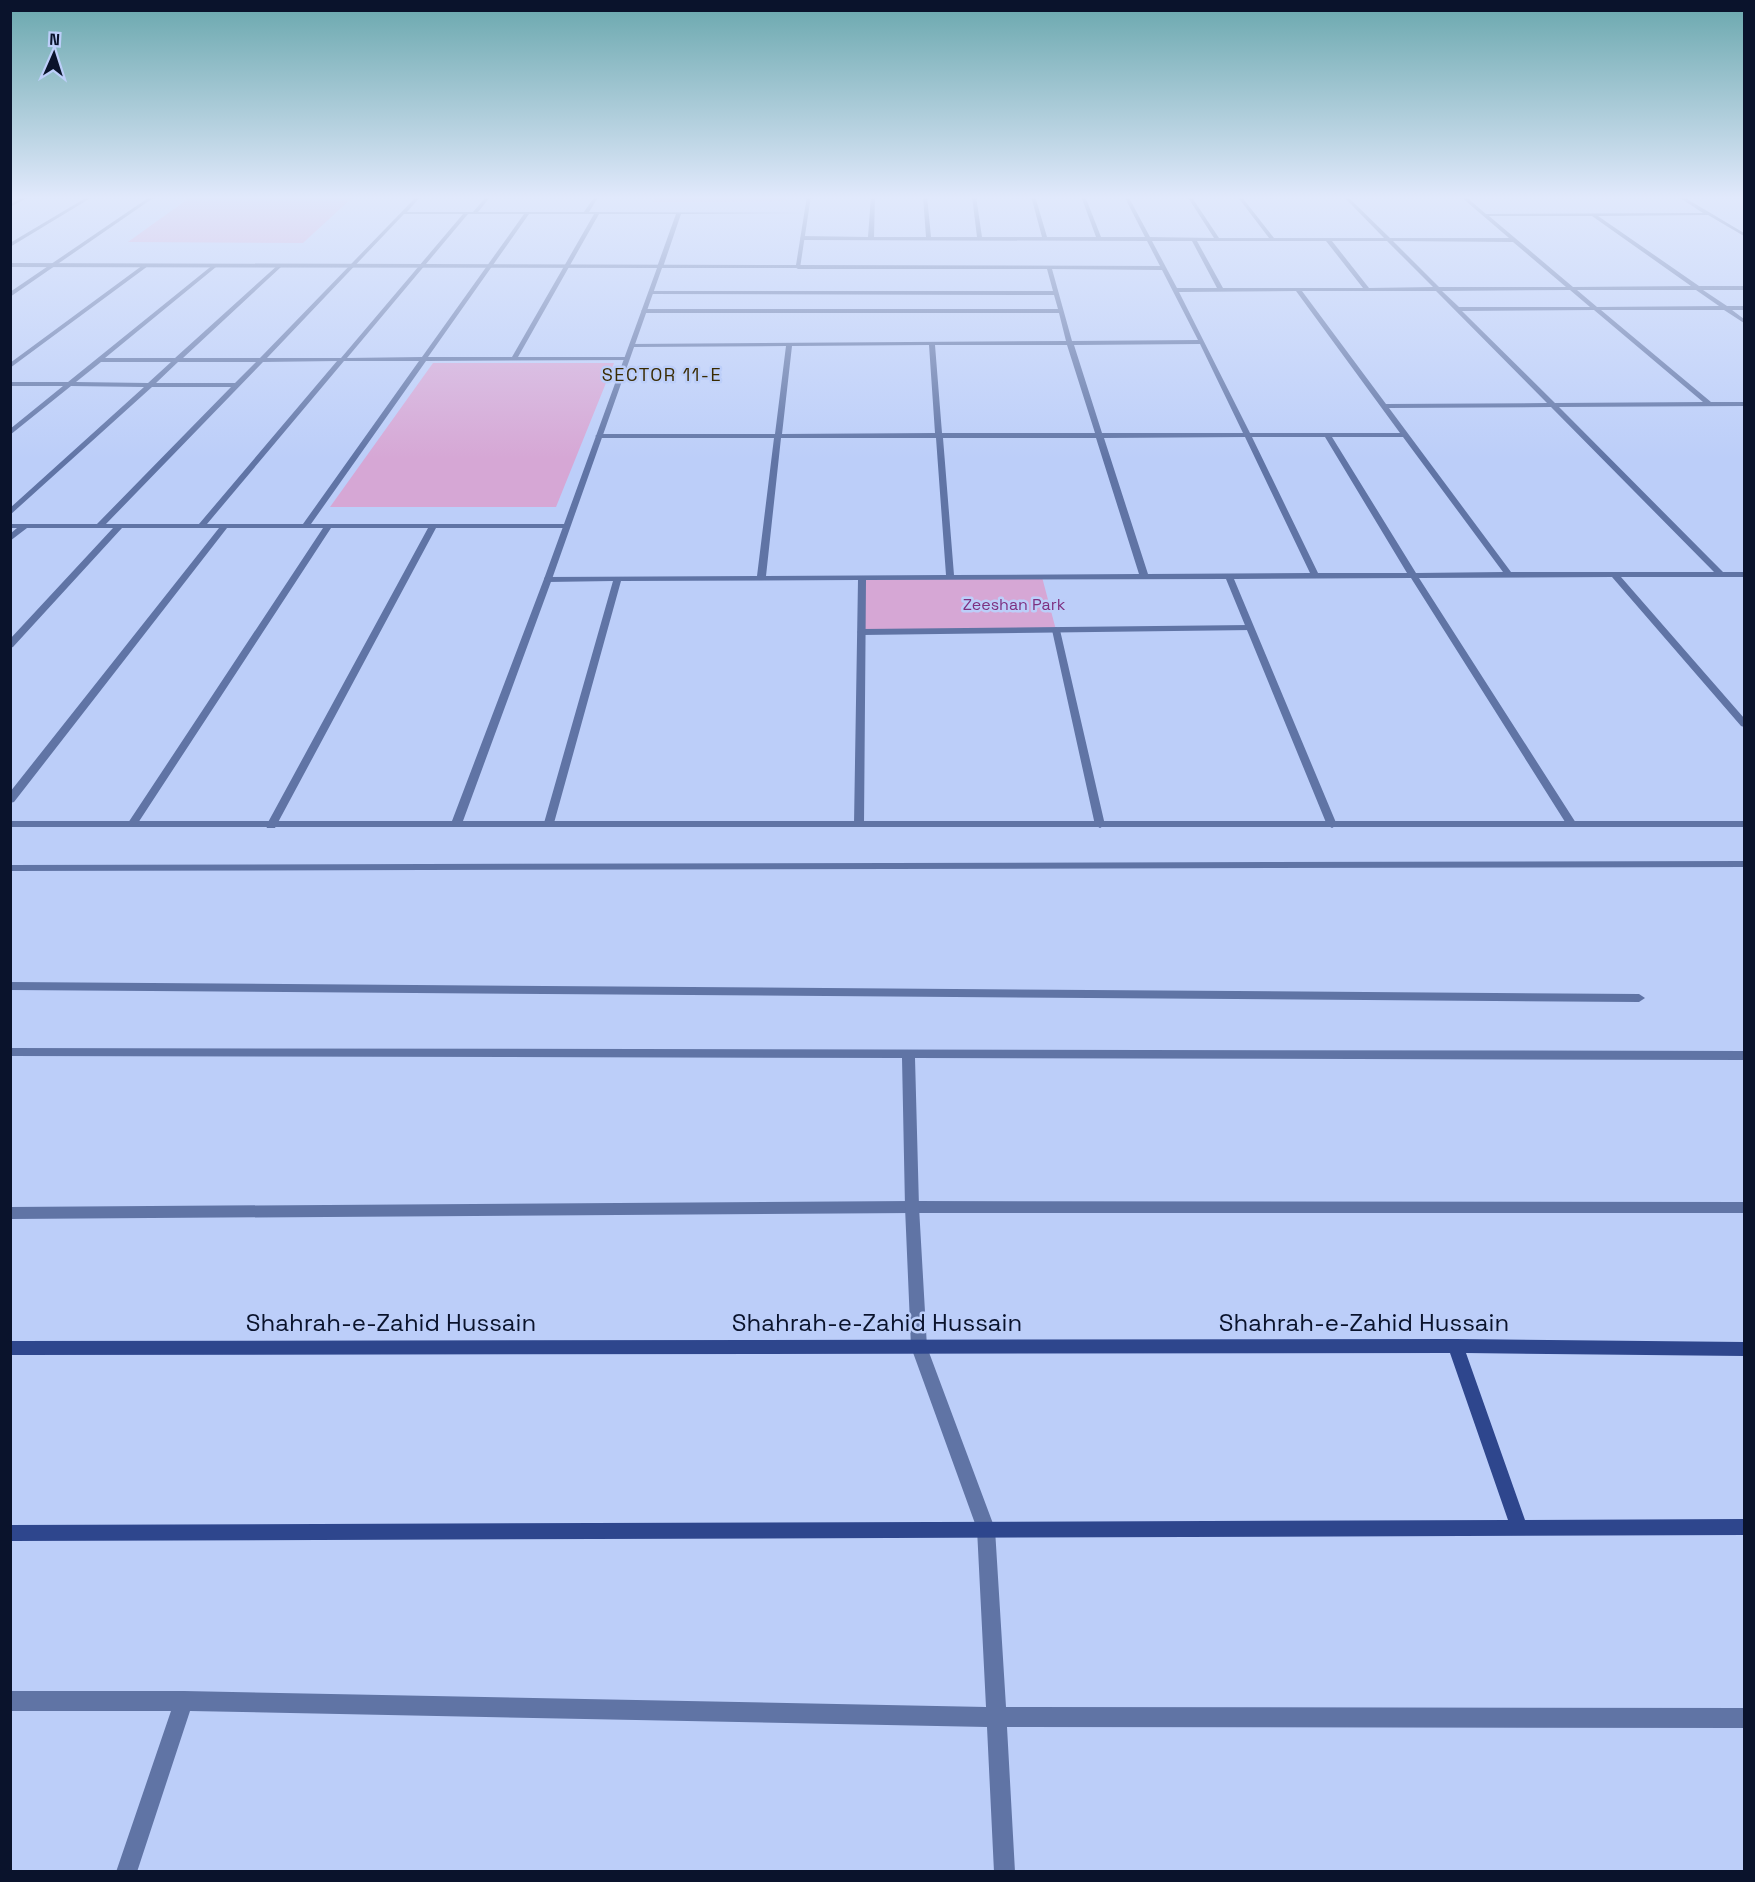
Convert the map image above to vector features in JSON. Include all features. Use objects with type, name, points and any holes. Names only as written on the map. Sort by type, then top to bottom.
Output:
[{"type":"main road","name":"Shahrah-e-Zahid Hussain","points":[[10,1348],[1456,1346],[1744,1349]]},
{"type":"main road","points":[[1456,1346],[1520,1527]]},
{"type":"main road","points":[[10,1533],[1744,1527]]},
{"type":"street","points":[[10,295],[26,284]]},
{"type":"street","points":[[10,366],[122,284]]},
{"type":"street","points":[[10,433],[192,284]]},
{"type":"street","points":[[10,513],[260,284]]},
{"type":"street","points":[[99,526],[336,284]]},
{"type":"street","points":[[201,526],[407,284]]},
{"type":"street","points":[[305,526],[478,284]]},
{"type":"street","points":[[514,359],[558,284]]},
{"type":"street","points":[[457,823],[654,284]]},
{"type":"street","points":[[1054,284],[1070,343],[1144,576]]},
{"type":"street","points":[[1173,284],[1315,575]]},
{"type":"street","points":[[1218,284],[1221,290]]},
{"type":"street","points":[[1363,284],[1368,290]]},
{"type":"street","points":[[1433,284],[1721,574]]},
{"type":"street","points":[[1565,284],[1710,405]]},
{"type":"street","points":[[1692,284],[1744,321]]},
{"type":"street","points":[[1176,290],[1744,288]]},
{"type":"street","points":[[1298,290],[1509,574]]},
{"type":"street","points":[[651,292],[1056,292]]},
{"type":"street","points":[[1457,309],[1744,308]]},
{"type":"street","points":[[644,311],[1061,311]]},
{"type":"street","points":[[632,345],[1202,342]]},
{"type":"street","points":[[932,343],[950,577]]},
{"type":"street","points":[[761,578],[789,344]]},
{"type":"street","points":[[99,360],[627,359]]},
{"type":"street","points":[[10,384],[237,385]]},
{"type":"street","points":[[1384,406],[1744,404]]},
{"type":"street","points":[[1327,435],[1571,823]]},
{"type":"street","points":[[599,436],[1406,435]]},
{"type":"street","points":[[10,525],[566,526]]},
{"type":"street","points":[[10,539],[25,526]]},
{"type":"street","points":[[10,645],[120,526]]},
{"type":"street","points":[[10,800],[225,526]]},
{"type":"street","points":[[133,823],[329,526]]},
{"type":"street","points":[[272,826],[434,526]]},
{"type":"street","points":[[548,579],[1744,573]]},
{"type":"street","points":[[1614,574],[1744,724]]},
{"type":"street","points":[[1229,576],[1332,825]]},
{"type":"street","points":[[860,824],[862,577]]},
{"type":"street","points":[[549,823],[618,578]]},
{"type":"street","points":[[862,632],[1250,628]]},
{"type":"street","points":[[1056,630],[1100,825]]},
{"type":"street","points":[[10,824],[133,823],[272,826],[457,823],[1744,824]]},
{"type":"street","points":[[10,868],[1744,864]]},
{"type":"street","points":[[10,986],[1639,998]]},
{"type":"street","points":[[10,1052],[1744,1055]]},
{"type":"street","points":[[908,1054],[919,1347],[986,1529],[1005,1872]]},
{"type":"street","points":[[10,1213],[912,1208],[1744,1208]]},
{"type":"street","points":[[10,1701],[184,1701],[997,1717],[1744,1718]]},
{"type":"street","points":[[126,1872],[184,1701]]},
{"type":"green space","points":[[433,363],[614,363],[556,507],[330,507]]},
{"type":"green space","name":"Zeeshan Park","points":[[862,577],[1042,577],[1056,630],[862,632]]},
{"type":"district","name":"SECTOR 11-E","points":[[662,375]]}]
